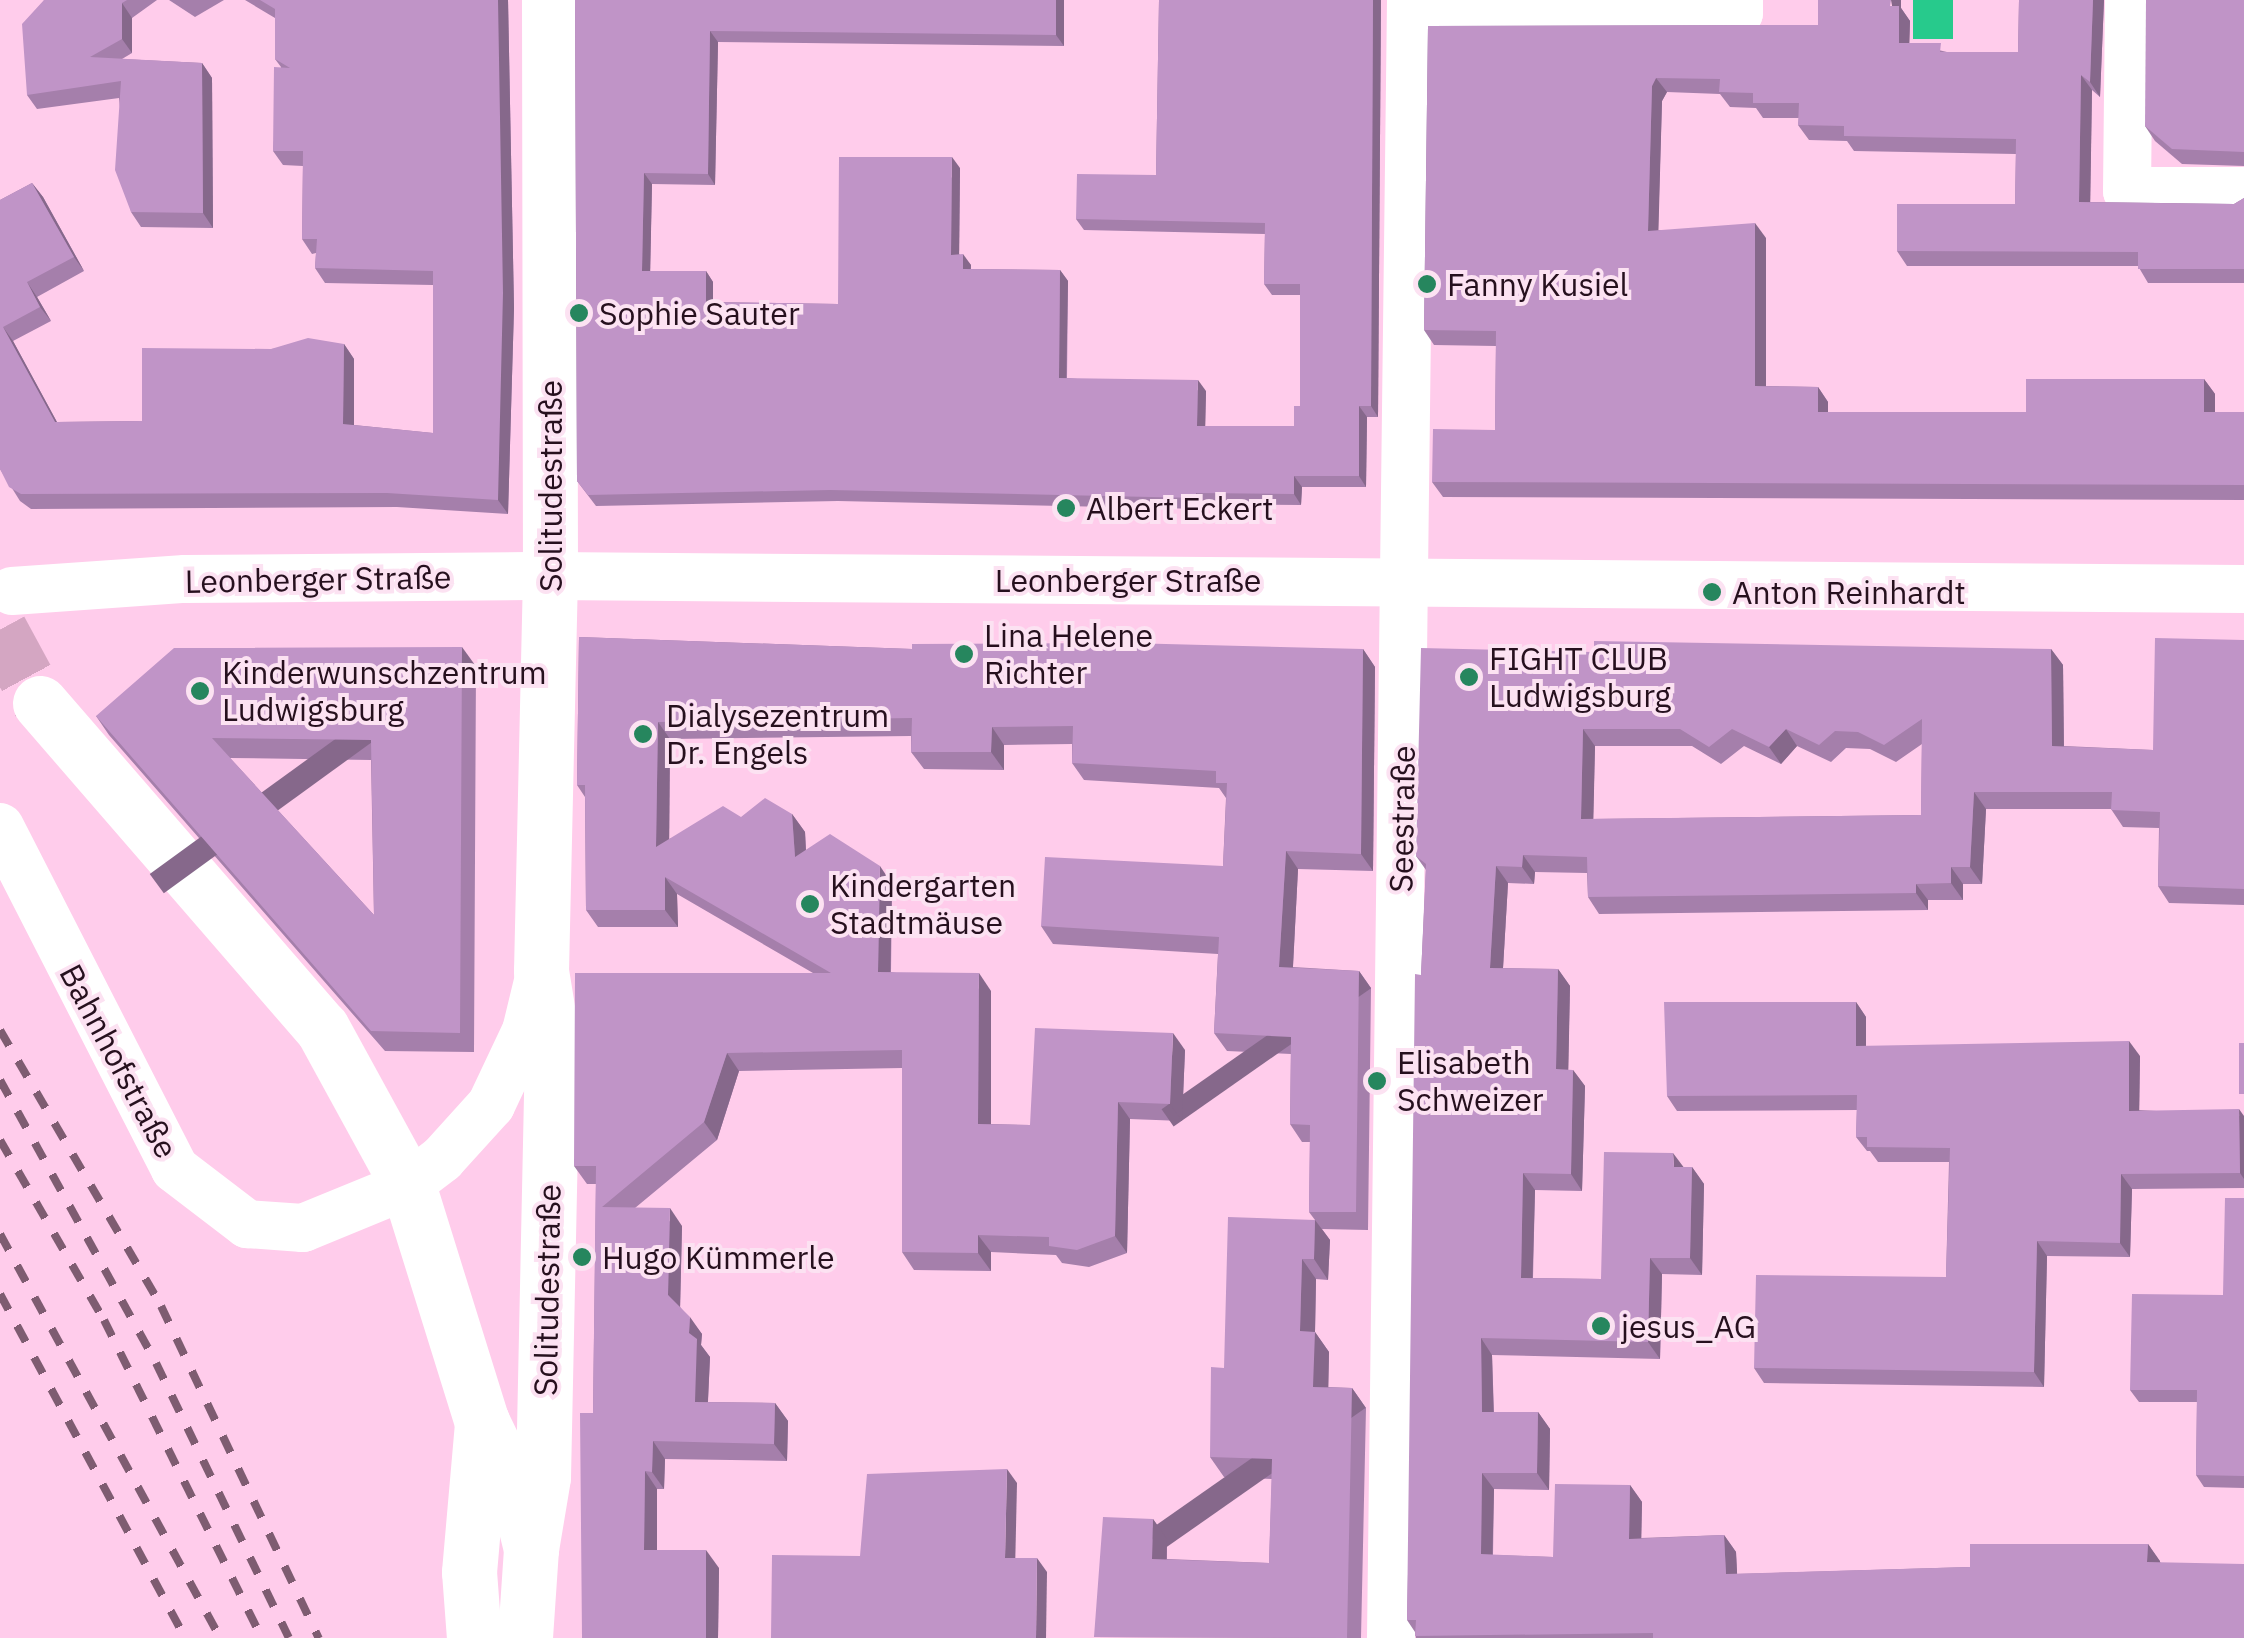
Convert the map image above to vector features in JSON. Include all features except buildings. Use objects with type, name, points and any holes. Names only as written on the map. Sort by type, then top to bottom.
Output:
[{"type":"street","name":"Solitudestraße","points":[[531,1550],[542,1477],[552,1038],[541,971],[550,576],[549,0]]},
{"type":"street","points":[[1411,5],[1739,12],[1739,0]]},
{"type":"street","points":[[2129,0],[2126,191],[2244,192]]},
{"type":"street","name":"Seestraße","points":[[1391,1638],[1411,5]]},
{"type":"street","name":"Leonberger Straße","points":[[4,590],[185,580],[550,576],[2244,589]]},
{"type":"street","points":[[40,704],[322,1028],[408,1185],[482,1422],[508,1470],[531,1550],[525,1638]]},
{"type":"street","name":"Bahnhofstraße","points":[[0,828],[176,1169],[247,1224],[303,1228],[408,1185]]},
{"type":"street","name":"Solitudestraße","points":[[408,1185],[442,1160],[491,1105],[526,1030],[541,971]]},
{"type":"street","points":[[474,1638],[470,1572],[482,1422]]},
{"type":"street","points":[[432,1638],[470,1572]]},
{"type":"green space","points":[[1913,0],[1953,0],[1953,39],[1913,39]]},
{"type":"tunnel","points":[[0,629],[40,703]]},
{"type":"railway","points":[[0,1030],[161,1306],[319,1638]]},
{"type":"railway","points":[[0,1080],[156,1363],[289,1638]]},
{"type":"railway","points":[[0,1140],[104,1320],[262,1638]]},
{"type":"railway","points":[[0,1234],[220,1638]]},
{"type":"railway","points":[[0,1294],[185,1638]]},
{"type":"place","name":"Fanny Kusiel","points":[[1427,284]]},
{"type":"place","name":"Sophie Sauter","points":[[579,313]]},
{"type":"place","name":"Albert Eckert","points":[[1066,508]]},
{"type":"place","name":"Anton Reinhardt","points":[[1712,592]]},
{"type":"place","name":"Lina Helene Richter","points":[[964,654]]},
{"type":"place","name":"FIGHT CLUB Ludwigsburg","points":[[1469,677]]},
{"type":"place","name":"Kinderwunschzentrum Ludwigsburg","points":[[200,691]]},
{"type":"place","name":"Dialysezentrum Dr. Engels","points":[[643,734]]},
{"type":"place","name":"Kindergarten Stadtmäuse","points":[[810,904]]},
{"type":"place","name":"Elisabeth Schweizer","points":[[1377,1081]]},
{"type":"place","name":"Hugo Kümmerle","points":[[582,1257]]},
{"type":"place","name":"jesus_AG","points":[[1601,1326]]}]
